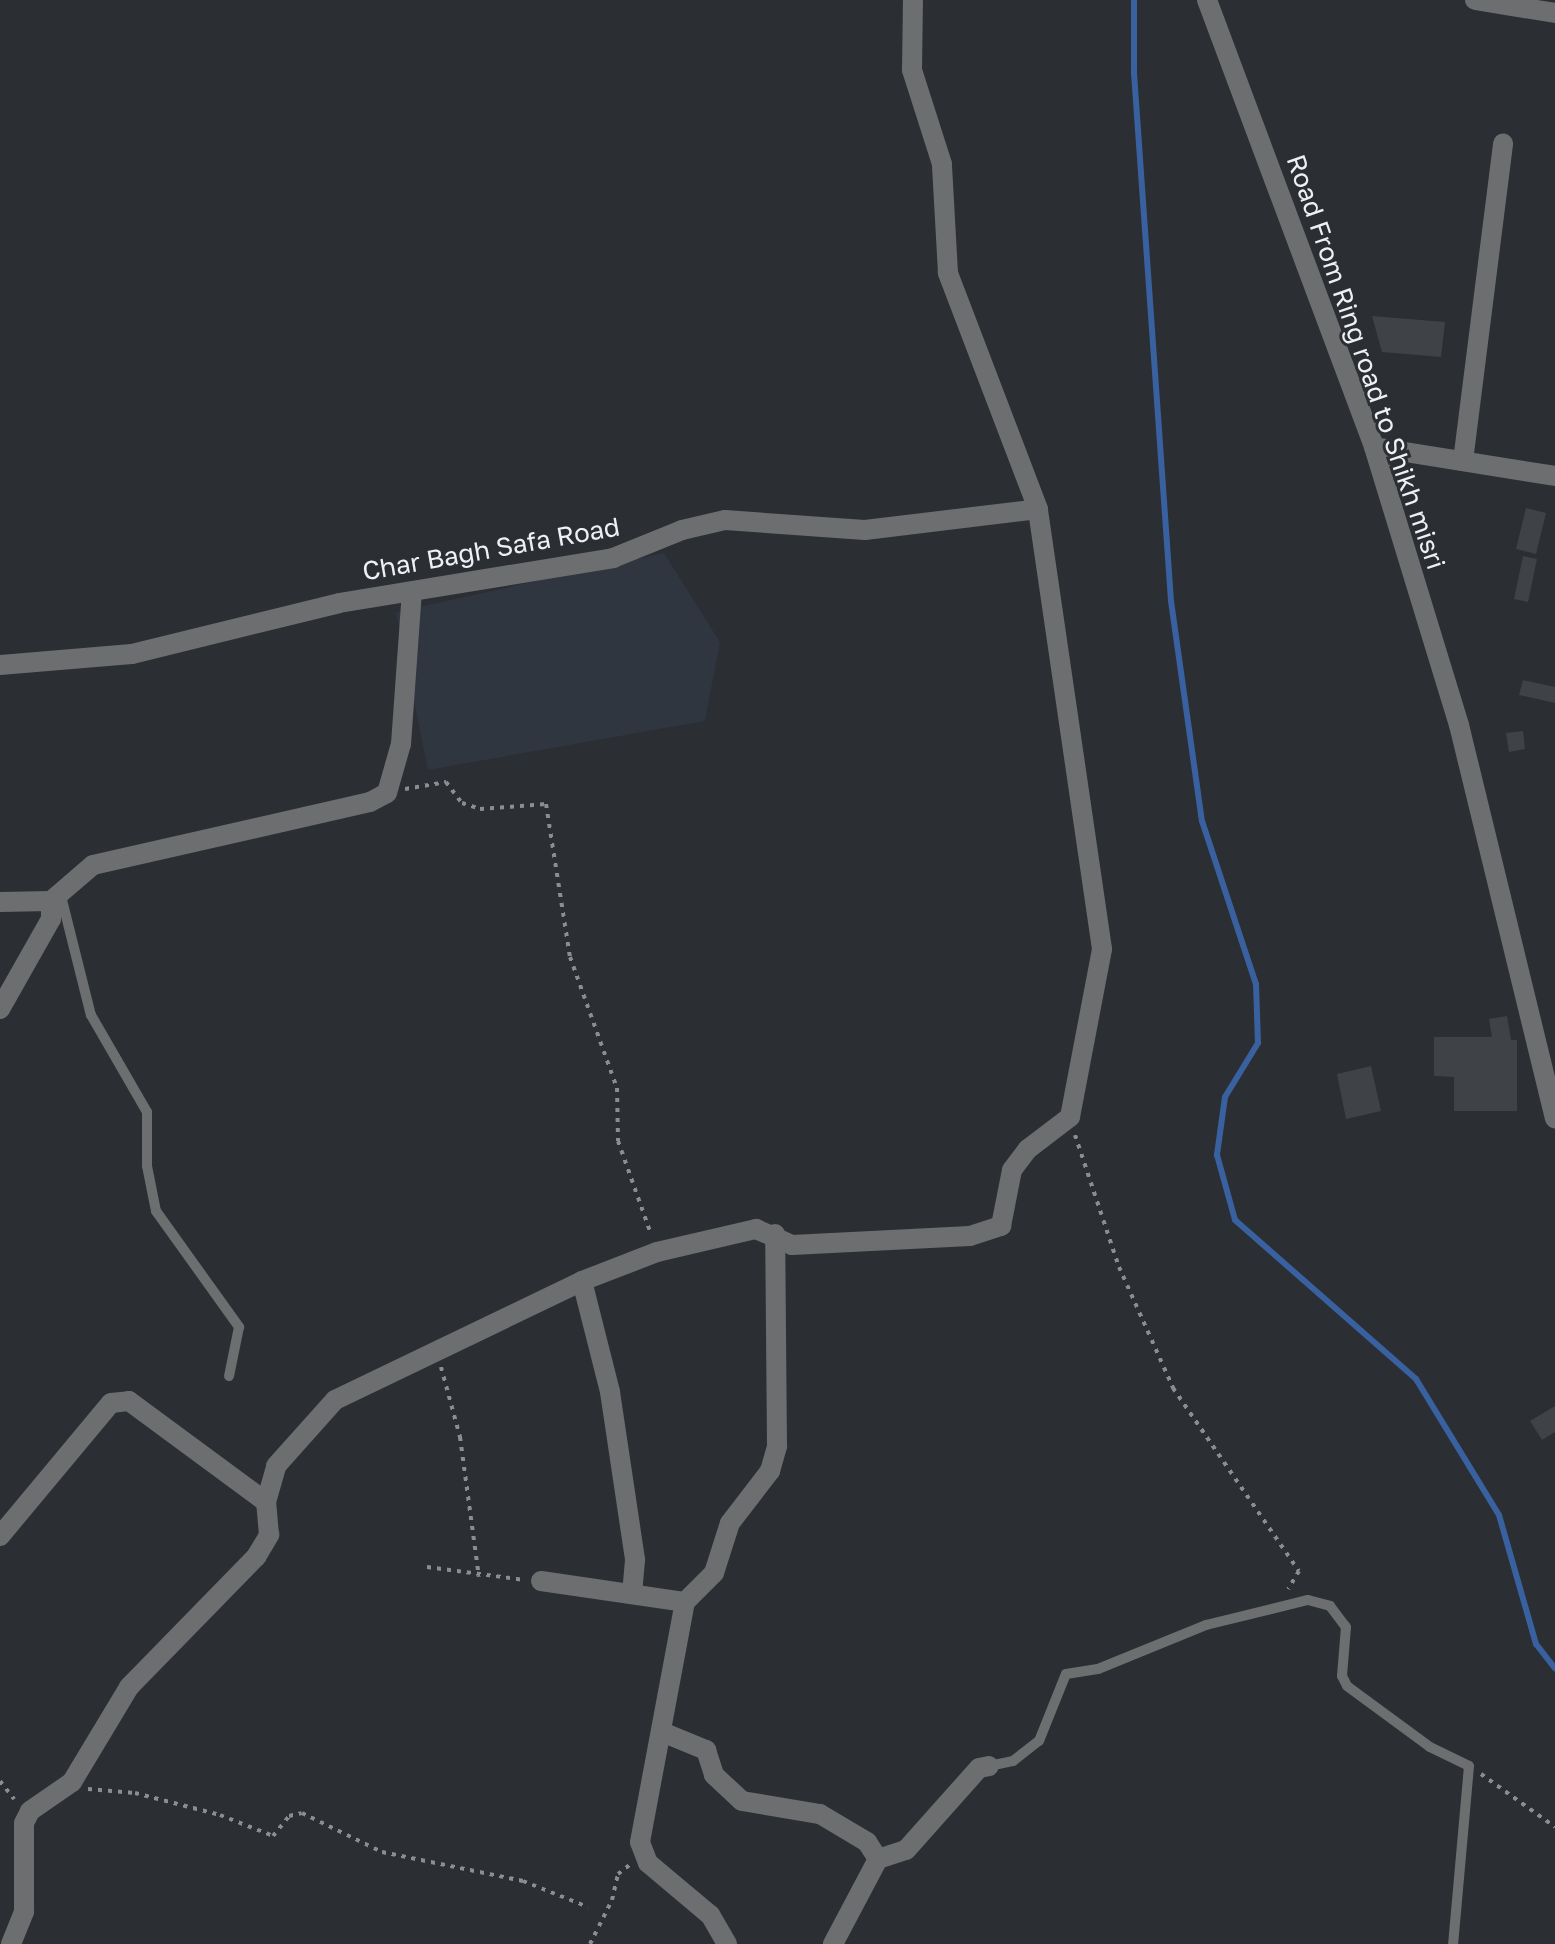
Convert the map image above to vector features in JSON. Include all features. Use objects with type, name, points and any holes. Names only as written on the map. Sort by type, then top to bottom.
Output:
[{"type":"street","points":[[11,1944],[24,1912],[24,1823],[30,1811],[72,1782],[129,1687],[256,1557],[269,1535],[266,1502],[286,1450],[335,1400],[582,1281],[657,1252],[756,1229],[775,1234],[792,1245],[970,1236],[1001,1226],[1012,1170],[1028,1149],[1070,1117],[1102,949],[1038,509],[948,273],[942,164],[912,70],[913,0]]},
{"type":"street","name":"Road From Ring road to Shikh misri","points":[[1207,0],[1374,447],[1459,725],[1553,1105]]},
{"type":"street","points":[[1475,0],[1555,13]]},
{"type":"street","points":[[1463,461],[1503,144]]},
{"type":"street","points":[[1374,447],[1555,476]]},
{"type":"street","name":"Char Bagh Safa Road","points":[[0,665],[132,654],[339,603],[613,558],[682,530],[725,520],[865,530],[1038,509]]},
{"type":"street","points":[[0,902],[56,896],[93,865],[370,802],[387,793],[401,744],[412,591]]},
{"type":"street","points":[[0,1009],[51,919],[56,896]]},
{"type":"street","points":[[1553,1105],[1555,1069]]},
{"type":"street","points":[[727,1944],[710,1915],[648,1863],[640,1842],[685,1602],[714,1573],[730,1523],[770,1471],[777,1446],[775,1234]]},
{"type":"street","points":[[582,1281],[610,1392],[635,1560],[632,1594]]},
{"type":"street","points":[[0,1536],[111,1403],[129,1401],[266,1502]]},
{"type":"street","points":[[541,1581],[685,1602]]},
{"type":"street","points":[[662,1732],[706,1750],[714,1775],[742,1801],[820,1814],[867,1842],[878,1859]]},
{"type":"street","points":[[833,1944],[878,1859],[906,1850],[979,1768],[989,1766]]},
{"type":"lane","points":[[56,896],[91,1015],[147,1112],[147,1166],[156,1211],[239,1327],[229,1376]]},
{"type":"lane","points":[[989,1766],[1013,1761],[1039,1741],[1066,1674],[1098,1669],[1206,1625],[1308,1600],[1330,1606],[1346,1627],[1342,1676],[1347,1686],[1430,1747],[1469,1766],[1453,1944]]},
{"type":"path","points":[[387,793],[446,782],[462,803],[480,809],[546,804],[570,957],[617,1088],[618,1141],[657,1252]]},
{"type":"path","points":[[1070,1117],[1119,1267],[1173,1388],[1299,1571],[1274,1608]]},
{"type":"path","points":[[434,1352],[448,1381],[460,1437],[479,1577]]},
{"type":"path","points":[[427,1567],[479,1577],[541,1581]]},
{"type":"path","points":[[1469,1766],[1555,1827]]},
{"type":"path","points":[[72,1782],[74,1790],[135,1793],[220,1815],[273,1836],[289,1816],[302,1813],[382,1852],[523,1881],[588,1907]]},
{"type":"path","points":[[590,1944],[625,1865],[648,1863]]},
{"type":"shaded area","points":[[664,553],[720,642],[705,721],[428,770],[396,612]]},
{"type":"building","points":[[1372,316],[1445,322],[1441,357],[1382,352]]},
{"type":"building","points":[[1526,508],[1546,513],[1536,554],[1516,549]]},
{"type":"building","points":[[1523,556],[1537,559],[1528,602],[1514,599]]},
{"type":"building","points":[[1523,680],[1555,687],[1555,703],[1519,695]]},
{"type":"building","points":[[1523,731],[1525,749],[1509,752],[1506,733]]},
{"type":"building","points":[[1507,1016],[1511,1040],[1517,1040],[1517,1111],[1454,1111],[1454,1077],[1434,1076],[1434,1037],[1492,1037],[1489,1019]]},
{"type":"building","points":[[1371,1066],[1381,1111],[1346,1119],[1337,1074]]},
{"type":"building","points":[[1555,1406],[1555,1432],[1542,1440],[1530,1421]]},
{"type":"waterway","points":[[1134,0],[1134,73],[1171,601],[1202,821],[1256,984],[1258,1043],[1225,1097],[1217,1155],[1235,1220],[1416,1379],[1499,1515],[1536,1644],[1555,1668]]}]
